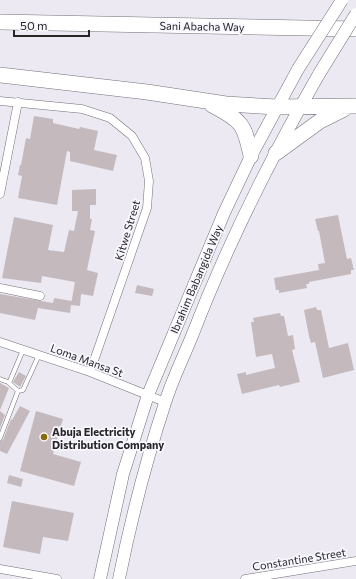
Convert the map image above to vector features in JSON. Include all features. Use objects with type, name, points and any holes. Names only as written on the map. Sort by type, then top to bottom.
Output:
[{"type":"highway","name":"Sani Abacha Way","points":[[0,22],[356,29]]},
{"type":"highway","points":[[0,74],[147,92],[226,104],[300,108],[352,106]]},
{"type":"highway","points":[[204,100],[240,122],[247,135],[251,156]]},
{"type":"highway","points":[[276,153],[320,120],[352,106]]},
{"type":"main road","name":"Ibrahim Babangida Way","points":[[100,579],[123,474],[148,395],[224,213],[251,156],[277,107],[298,70],[342,0]]},
{"type":"main road","name":"Ibrahim Babangida Way","points":[[119,579],[141,484],[165,402],[211,287],[243,218],[276,153],[319,74],[356,14]]},
{"type":"street","name":"Kitwe Street","points":[[0,101],[82,109],[110,118],[132,136],[145,158],[149,181],[147,208],[90,372]]},
{"type":"street","points":[[0,194],[18,102]]},
{"type":"street","points":[[0,288],[40,296]]},
{"type":"street","name":"Loma Mansa St","points":[[0,342],[90,372],[165,402]]},
{"type":"street","name":"Constantine Street","points":[[245,579],[292,575],[356,561]]},
{"type":"street","points":[[0,569],[56,579]]},
{"type":"lane","points":[[8,382],[10,381],[23,349]]},
{"type":"lane","points":[[18,391],[24,390],[39,355]]},
{"type":"lane","points":[[0,379],[8,382],[18,391]]},
{"type":"lane","points":[[0,438],[18,391]]},
{"type":"building","points":[[34,116],[53,119],[53,123],[79,129],[80,127],[98,131],[94,150],[117,155],[113,171],[70,161],[70,152],[67,151],[57,205],[18,198],[22,176],[18,175],[26,138],[30,139]]},
{"type":"building","points":[[96,189],[96,205],[90,205],[90,219],[92,219],[90,230],[95,231],[87,270],[98,273],[93,296],[81,294],[80,306],[71,305],[70,313],[38,308],[35,320],[0,313],[0,294],[53,303],[54,298],[72,301],[75,282],[42,276],[41,283],[2,278],[14,217],[53,225],[48,250],[64,252],[69,230],[74,231],[78,211],[72,211],[72,190]]},
{"type":"building","points":[[338,215],[347,259],[351,258],[354,270],[351,270],[351,274],[309,282],[309,284],[306,284],[307,288],[279,293],[279,290],[276,290],[274,278],[319,270],[318,264],[325,263],[319,231],[315,219]]},
{"type":"building","points":[[137,285],[154,289],[152,296],[135,293]]},
{"type":"building","points":[[316,307],[317,310],[321,310],[329,348],[348,343],[354,370],[323,378],[315,342],[311,343],[309,336],[304,310]]},
{"type":"building","points":[[280,313],[281,316],[284,316],[288,336],[293,335],[295,349],[292,350],[300,382],[280,387],[279,385],[242,394],[237,374],[246,372],[246,375],[275,368],[272,354],[256,357],[251,322],[254,322],[253,318]]},
{"type":"building","points":[[19,372],[26,376],[20,387],[13,382]]},
{"type":"building","points":[[0,383],[9,388],[0,410]]},
{"type":"building","points":[[20,406],[30,411],[7,454],[0,451],[0,441],[3,440],[11,419],[12,420]]},
{"type":"building","points":[[0,411],[5,415],[0,428]]},
{"type":"building","name":"Abuja Electricity Distribution Company","points":[[36,411],[63,419],[53,454],[81,462],[74,486],[20,471]]},
{"type":"building","points":[[9,475],[23,479],[21,487],[7,483]]},
{"type":"building","points":[[12,501],[74,513],[68,541],[43,537],[40,554],[3,547]]},
{"type":"place","name":"Abuja Electricity Distribution Company","points":[[44,437]]}]
